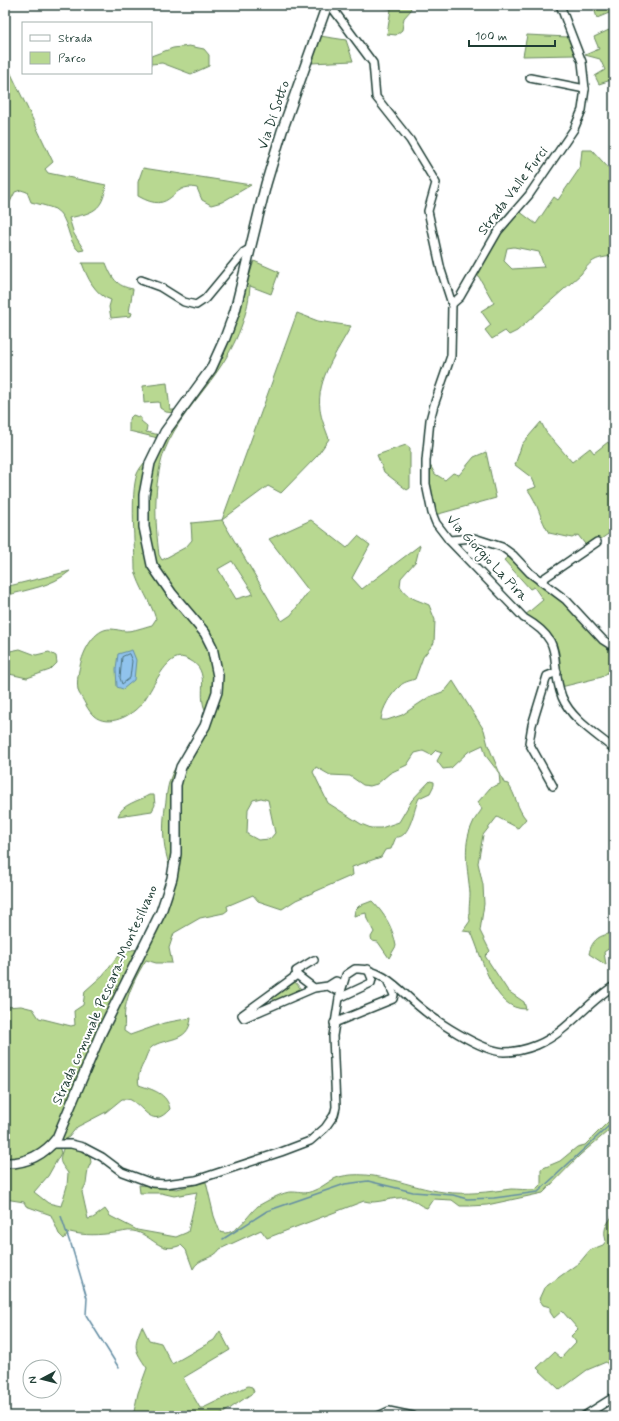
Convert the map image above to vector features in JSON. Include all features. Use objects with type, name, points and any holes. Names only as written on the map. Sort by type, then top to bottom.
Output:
[{"type":"street","name":"Via Di Sotto","points":[[254,236],[266,184],[282,131],[329,5]]},
{"type":"street","name":"Via Giorgio La Pira","points":[[329,5],[372,63],[376,97],[410,140],[435,179],[436,188],[430,203],[429,219],[441,270],[452,304],[451,356],[434,404],[426,461],[426,484],[432,513],[438,527],[448,540],[524,618],[538,626],[546,635],[552,643],[562,697],[573,713],[614,750]]},
{"type":"street","name":"Strada Valle Furci","points":[[452,304],[460,297],[498,231],[529,194],[574,128],[582,110],[584,89],[582,62],[560,5]]},
{"type":"street","points":[[530,78],[584,89]]},
{"type":"street","name":"Strada comunale Pescara-Montesilvano","points":[[5,1163],[27,1160],[43,1152],[53,1144],[101,1034],[161,912],[172,878],[176,854],[176,785],[181,767],[205,726],[217,692],[218,676],[212,647],[205,633],[172,594],[152,565],[144,527],[144,495],[150,463],[165,432],[211,369],[225,338],[236,311],[254,236]]},
{"type":"street","points":[[141,280],[160,287],[184,302],[196,305],[205,299],[244,252],[251,248]]},
{"type":"street","points":[[448,540],[474,538],[502,547],[513,555],[540,581],[566,600],[603,640],[614,647]]},
{"type":"street","points":[[540,581],[597,542]]},
{"type":"street","points":[[553,786],[529,743],[545,681],[547,676],[557,672]]},
{"type":"street","points":[[314,960],[296,971],[297,974],[242,1015],[244,1018],[314,988],[328,986],[336,981],[343,984]]},
{"type":"street","points":[[53,1144],[71,1144],[83,1147],[102,1157],[122,1172],[152,1182],[165,1184],[196,1180],[301,1145],[319,1135],[334,1115],[336,1101],[332,1056],[334,1023],[339,998],[346,975],[355,969],[368,969],[387,980],[420,1008],[448,1027],[484,1046],[503,1052],[518,1051],[550,1039],[562,1031],[597,998],[614,986]]},
{"type":"street","points":[[339,998],[371,983],[372,979],[368,969]]},
{"type":"street","points":[[297,974],[314,988]]},
{"type":"street","points":[[334,1023],[393,999],[394,995],[387,980]]},
{"type":"street","points":[[584,1416],[614,1397]]},
{"type":"street","points":[[378,1416],[389,1411],[413,1416]]},
{"type":"green space","points":[[374,5],[410,5],[411,10],[404,18],[402,30],[396,35],[387,34],[391,9]]},
{"type":"green space","points":[[593,5],[614,5],[614,11],[597,18]]},
{"type":"green space","points":[[609,30],[614,40],[614,79],[599,84],[595,76],[605,70],[600,59],[585,55],[599,49],[594,37]]},
{"type":"green space","points":[[527,35],[568,37],[575,55],[523,56]]},
{"type":"green space","points":[[320,36],[346,40],[353,61],[311,63]]},
{"type":"green space","points":[[189,46],[204,49],[209,55],[209,66],[191,74],[162,63],[152,64],[152,56],[173,48]]},
{"type":"green space","points":[[5,61],[53,162],[45,169],[48,173],[106,185],[99,206],[90,212],[69,218],[74,234],[84,250],[79,251],[75,246],[66,223],[60,213],[55,209],[31,202],[27,192],[21,190],[15,192],[10,202],[5,202]]},
{"type":"green space","points":[[582,150],[592,150],[614,174],[614,256],[595,260],[588,265],[581,274],[517,331],[509,335],[505,331],[492,339],[485,330],[491,325],[481,311],[494,303],[476,272],[497,236],[519,211],[536,224],[554,197],[558,200],[580,168]],"holes":[[[514,247],[539,252],[544,267],[512,269],[504,261],[507,248]]]},
{"type":"green space","points":[[143,168],[251,185],[222,202],[211,205],[202,200],[197,188],[188,187],[181,189],[165,201],[159,203],[138,196],[138,182]]},
{"type":"green space","points":[[254,261],[279,272],[271,294],[250,286],[249,298],[243,322],[233,345],[221,366],[174,431],[164,452],[160,465],[156,516],[159,555],[162,560],[186,547],[192,540],[191,523],[222,520],[282,621],[291,615],[309,591],[269,539],[311,520],[347,548],[358,536],[370,545],[352,578],[362,589],[420,545],[416,561],[401,578],[400,586],[409,596],[429,605],[435,620],[434,643],[423,657],[415,679],[401,685],[390,697],[383,711],[381,720],[387,720],[402,715],[429,697],[445,691],[453,681],[484,730],[488,745],[504,783],[508,784],[511,788],[526,819],[518,828],[497,817],[483,835],[478,863],[483,885],[484,904],[480,931],[490,951],[485,956],[508,991],[524,1002],[526,1009],[514,1007],[505,1001],[490,980],[471,932],[463,931],[470,921],[470,893],[466,859],[469,833],[474,821],[482,809],[478,802],[490,788],[500,784],[499,773],[486,756],[483,745],[468,752],[451,768],[443,769],[437,761],[442,752],[436,750],[431,755],[423,751],[415,753],[407,765],[390,773],[377,784],[370,786],[363,785],[350,776],[330,775],[316,767],[313,772],[328,803],[361,824],[371,828],[381,828],[399,822],[412,800],[430,781],[434,782],[434,785],[430,793],[419,798],[408,828],[401,836],[396,837],[391,849],[385,850],[381,857],[352,867],[353,875],[296,900],[282,909],[258,901],[253,895],[227,906],[228,910],[224,913],[200,918],[174,933],[169,948],[172,963],[156,963],[146,960],[136,977],[128,996],[125,1009],[124,1031],[130,1035],[164,1023],[191,1018],[186,1032],[181,1036],[157,1044],[150,1049],[139,1074],[139,1085],[159,1093],[166,1099],[170,1109],[164,1115],[154,1117],[149,1115],[131,1100],[122,1099],[106,1112],[77,1127],[69,1137],[61,1142],[21,1160],[5,1160],[5,1007],[21,1006],[33,1009],[39,1018],[71,1026],[75,1025],[74,1011],[83,1005],[85,991],[103,975],[116,958],[130,950],[144,949],[166,910],[176,883],[168,862],[164,843],[164,812],[168,786],[173,771],[180,762],[193,756],[211,717],[204,707],[202,680],[199,667],[185,658],[178,657],[166,666],[138,708],[126,716],[113,721],[100,719],[92,714],[79,693],[77,683],[81,660],[90,642],[99,632],[111,629],[126,631],[136,630],[152,625],[156,619],[135,570],[133,507],[137,474],[144,463],[160,449],[233,325]],"holes":[[[232,561],[253,593],[253,594],[236,599],[218,569]],[[261,798],[268,800],[275,833],[270,839],[258,840],[247,834],[248,809],[253,800]]]},
{"type":"green space","points":[[82,263],[106,263],[115,280],[122,286],[133,289],[129,312],[132,313],[131,316],[111,318],[109,307],[111,300],[105,298],[92,285]]},
{"type":"green space","points":[[297,313],[318,321],[351,326],[334,355],[321,387],[320,409],[322,421],[329,439],[317,456],[281,493],[268,486],[222,520]]},
{"type":"green space","points":[[167,383],[170,410],[176,410],[174,413],[166,412],[160,408],[159,402],[144,403],[143,386]]},
{"type":"green space","points":[[133,415],[141,418],[141,421],[147,426],[146,432],[160,435],[158,438],[129,431],[129,419]]},
{"type":"green space","points":[[541,422],[546,432],[572,462],[590,448],[594,453],[608,442],[611,447],[614,446],[614,530],[588,548],[578,535],[572,538],[549,533],[528,490],[536,487],[532,478],[515,465],[522,444]]},
{"type":"green space","points":[[406,445],[410,448],[410,488],[407,490],[384,472],[377,455]]},
{"type":"green space","points":[[486,452],[496,498],[435,515],[429,491],[429,463],[435,474],[445,480],[453,473],[459,475],[474,457]]},
{"type":"green space","points":[[508,557],[564,603],[607,647],[614,651],[614,667],[602,677],[561,687],[554,643],[524,616],[543,600],[534,587],[530,589],[504,560]]},
{"type":"green space","points":[[70,571],[55,581],[5,596],[5,587]]},
{"type":"green space","points":[[20,649],[36,655],[49,652],[56,656],[57,663],[50,670],[27,678],[5,673],[5,652]]},
{"type":"green space","points":[[149,795],[154,795],[155,805],[152,811],[118,816],[123,808]]},
{"type":"green space","points":[[372,901],[385,916],[393,933],[396,946],[389,958],[378,942],[372,941],[371,937],[374,932],[367,919],[366,913],[354,916],[355,910],[359,906]]},
{"type":"green space","points":[[614,933],[614,945],[604,952],[606,965],[589,954],[590,949],[597,939]]},
{"type":"green space","points":[[295,982],[301,989],[274,1001],[272,997]]},
{"type":"green space","points":[[614,1116],[614,1126],[580,1155],[543,1193],[487,1205],[470,1206],[460,1206],[452,1200],[433,1199],[427,1208],[407,1198],[396,1198],[374,1202],[364,1201],[267,1238],[261,1230],[220,1249],[214,1255],[199,1262],[193,1269],[186,1250],[181,1245],[173,1247],[161,1246],[140,1233],[133,1231],[92,1235],[70,1232],[64,1239],[59,1234],[51,1215],[26,1206],[24,1202],[5,1199],[5,1167],[25,1166],[33,1163],[59,1146],[61,1153],[48,1176],[34,1192],[48,1203],[61,1206],[67,1186],[68,1173],[60,1160],[64,1146],[85,1151],[90,1157],[91,1162],[88,1169],[86,1184],[82,1192],[88,1219],[93,1218],[105,1209],[110,1216],[137,1230],[176,1237],[188,1232],[197,1192],[174,1196],[161,1193],[140,1193],[139,1185],[177,1189],[206,1182],[214,1216],[220,1232],[226,1233],[236,1229],[258,1206],[275,1197],[289,1192],[308,1192],[318,1189],[336,1178],[352,1175],[378,1177],[431,1190],[452,1193],[477,1193],[511,1189],[535,1190],[541,1184],[541,1169],[560,1161],[577,1147],[585,1145]]},
{"type":"green space","points":[[614,1213],[614,1374],[606,1362],[587,1370],[560,1390],[537,1368],[554,1352],[561,1358],[576,1342],[571,1336],[578,1329],[562,1311],[554,1318],[550,1312],[550,1307],[543,1305],[539,1299],[544,1288],[580,1262],[590,1250],[603,1245],[606,1241],[605,1229]]},
{"type":"green space","points":[[142,1326],[149,1340],[161,1343],[172,1364],[214,1340],[220,1331],[230,1350],[183,1378],[200,1408],[203,1408],[248,1386],[252,1387],[254,1392],[219,1416],[133,1416],[138,1393],[147,1368],[139,1356],[136,1348],[137,1339]]},
{"type":"water","points":[[132,650],[136,660],[134,680],[123,689],[117,687],[116,669],[118,654]]},
{"type":"waterway","points":[[223,1239],[267,1211],[345,1184],[368,1181],[413,1192],[453,1195],[467,1199],[494,1198],[538,1192],[614,1121]]},
{"type":"waterway","points":[[61,1216],[70,1243]]},
{"type":"waterway","points":[[71,1244],[87,1298],[86,1315],[119,1368]]}]
